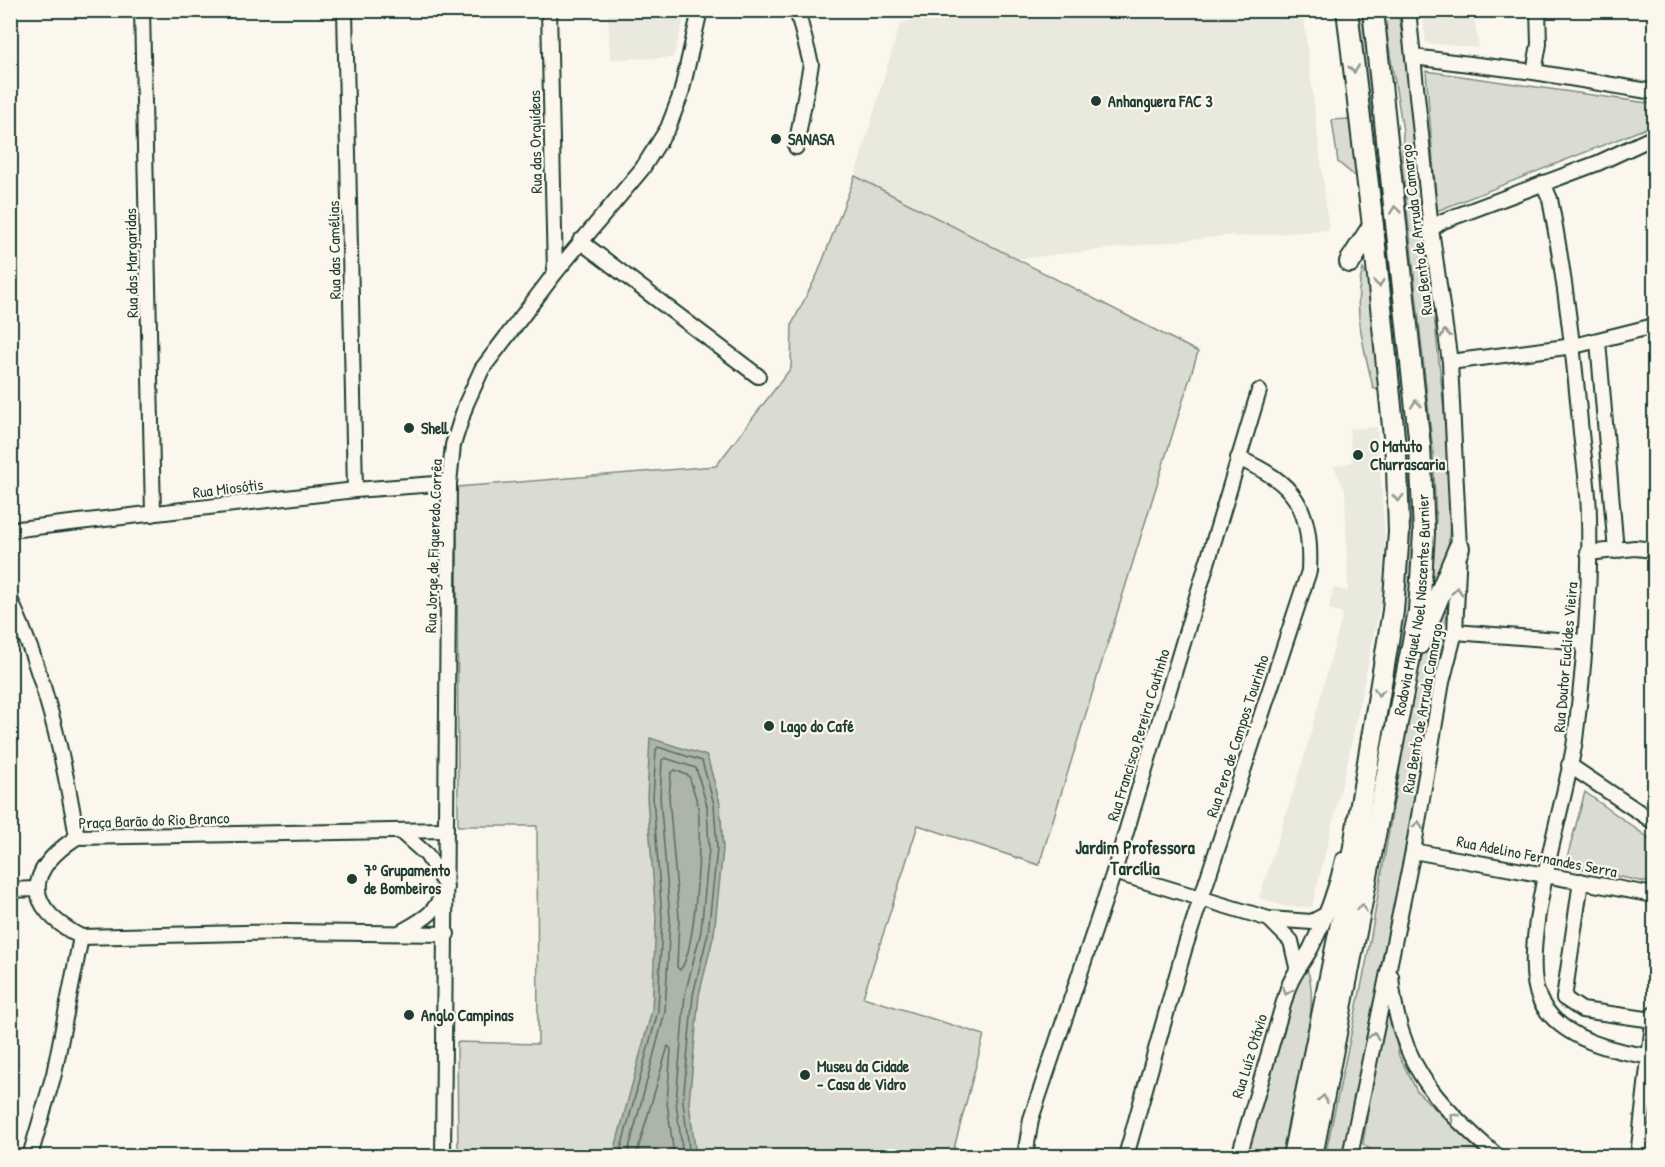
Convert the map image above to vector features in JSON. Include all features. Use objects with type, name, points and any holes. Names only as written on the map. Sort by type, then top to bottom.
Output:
[{"type":"highway","name":"Rodovia Miguel Noel Nascentes Burnier","points":[[1293,1156],[1342,919],[1393,611],[1399,532],[1397,467],[1373,226],[1347,10]]},
{"type":"highway","name":"Rodovia Miguel Noel Nascentes Burnier","points":[[1312,1156],[1407,668],[1423,574],[1424,501],[1419,435],[1373,10]]},
{"type":"highway","points":[[1350,262],[1373,226]]},
{"type":"highway","points":[[1407,668],[1430,624],[1443,582],[1459,548]]},
{"type":"street","name":"Rua das Margaridas","points":[[142,10],[153,514]]},
{"type":"street","name":"Rua das Camélias","points":[[345,10],[355,489]]},
{"type":"street","name":"Rua das Orquídeas","points":[[549,10],[555,273]]},
{"type":"street","name":"Rua Jorge de Figueredo Corrêa","points":[[443,1156],[447,934],[444,830],[449,483],[453,445],[466,404],[482,369],[580,241],[642,169],[668,128],[681,94],[700,10]]},
{"type":"street","points":[[796,147],[811,64],[797,10]]},
{"type":"street","name":"Rua Bento de Arruda Camargo","points":[[1352,1156],[1413,850],[1442,682],[1455,632],[1459,548],[1450,362],[1431,229],[1408,10]]},
{"type":"street","points":[[1534,72],[1539,44],[1538,10]]},
{"type":"street","points":[[1413,57],[1534,72],[1654,92]]},
{"type":"street","points":[[1431,229],[1443,221],[1598,164],[1654,137]]},
{"type":"street","name":"Rua Doutor Euclides Vieira","points":[[1543,183],[1552,210],[1574,346],[1589,517],[1584,642],[1574,742],[1546,874],[1533,970],[1540,999],[1553,1017],[1578,1035],[1618,1052],[1652,1056]]},
{"type":"street","points":[[580,241],[758,376]]},
{"type":"street","points":[[1450,362],[1574,346],[1654,326]]},
{"type":"street","points":[[1598,341],[1616,551]]},
{"type":"street","name":"Rua Francisco Pereira Coutinho","points":[[1025,1156],[1031,1119],[1114,872],[1260,391]]},
{"type":"street","name":"Rua Pero de Campos Tourinho","points":[[1126,1156],[1201,900],[1309,571],[1310,547],[1306,526],[1291,491],[1276,477],[1238,458]]},
{"type":"street","name":"Rua Miosótis","points":[[10,530],[355,489],[449,483]]},
{"type":"street","points":[[1588,553],[1654,550]]},
{"type":"street","points":[[10,598],[46,691],[61,750],[76,837]]},
{"type":"street","points":[[1455,632],[1584,642]]},
{"type":"street","points":[[1569,765],[1654,822]]},
{"type":"street","name":"Rua Luíz Otávio","points":[[1239,1156],[1274,1033],[1296,967],[1310,950],[1325,915],[1338,880],[1348,834],[1361,801]]},
{"type":"street","name":"Praça Barão do Rio Branco","points":[[36,889],[42,866],[60,848],[76,837],[444,830]]},
{"type":"street","points":[[400,831],[427,855],[446,886],[438,906],[431,915],[400,932]]},
{"type":"street","name":"Rua Adelino Fernandes Serra","points":[[1413,850],[1654,895]]},
{"type":"street","points":[[1114,872],[1269,919],[1312,922],[1325,915]]},
{"type":"street","points":[[1581,881],[1564,998],[1582,1010]]},
{"type":"street","points":[[10,890],[36,889],[44,906],[61,926],[81,937],[400,932],[447,934]]},
{"type":"street","points":[[1269,919],[1291,940],[1296,967]]},
{"type":"street","points":[[30,1156],[54,1074],[81,937]]},
{"type":"street","points":[[1390,964],[1394,1011],[1403,1043],[1417,1071],[1440,1102],[1497,1156]]},
{"type":"street","points":[[1553,1017],[1582,1010],[1654,1016],[1652,1056],[1638,1156]]},
{"type":"street","points":[[1646,1095],[1648,1156]]},
{"type":"shaded area","name":"Anhanguera FAC 3","points":[[959,10],[1303,11],[1329,230],[1234,237],[1233,235],[1017,259],[855,176],[900,23]]},
{"type":"shaded area","points":[[608,11],[686,11],[673,58],[610,59]]},
{"type":"shaded area","points":[[1352,11],[1364,11],[1404,361],[1417,524],[1409,622],[1308,1106],[1405,576]]},
{"type":"shaded area","points":[[1383,11],[1398,11],[1411,92],[1452,487],[1448,553],[1436,585],[1430,577],[1436,519],[1433,452],[1402,162],[1403,131]]},
{"type":"shaded area","points":[[1422,11],[1473,11],[1479,48],[1426,43]]},
{"type":"shaded area","points":[[1426,71],[1654,104],[1654,125],[1437,211]]},
{"type":"shaded area","points":[[1349,119],[1356,177],[1338,162],[1332,120]]},
{"type":"shaded area","name":"Lago do Café","points":[[855,176],[1198,352],[1039,865],[918,825],[863,997],[984,1035],[952,1156],[458,1156],[457,1042],[538,1044],[537,826],[458,826],[457,487],[716,466],[791,368],[792,324],[818,273]]},
{"type":"shaded area","points":[[1363,269],[1368,278],[1379,391],[1373,388],[1359,314],[1358,299]]},
{"type":"shaded area","points":[[1377,427],[1385,541],[1382,597],[1347,764],[1312,907],[1288,907],[1259,898],[1306,751],[1343,613],[1329,609],[1333,588],[1348,591],[1345,491],[1334,466],[1352,462],[1349,429]]},
{"type":"shaded area","points":[[1447,611],[1392,926],[1343,1156],[1325,1156],[1367,959],[1418,662],[1441,613]]},
{"type":"shaded area","points":[[1585,792],[1654,842],[1654,884],[1565,865]]},
{"type":"shaded area","points":[[1307,969],[1311,985],[1309,1026],[1286,1132],[1290,1143],[1287,1156],[1246,1156],[1299,973]]},
{"type":"shaded area","points":[[1386,991],[1399,1056],[1417,1091],[1483,1156],[1378,1156],[1363,1144]]},
{"type":"water","points":[[650,738],[707,756],[720,803],[723,849],[714,934],[699,995],[689,1103],[696,1156],[613,1156],[652,1010],[656,918],[647,797]]},
{"type":"place","name":"Anhanguera FAC 3","points":[[1096,101]]},
{"type":"place","name":"SANASA","points":[[776,139]]},
{"type":"place","name":"Shell","points":[[409,428]]},
{"type":"place","name":"O Matuto Churrascaria","points":[[1358,455]]},
{"type":"place","name":"Lago do Café","points":[[769,726]]},
{"type":"place","name":"7º Grupamento de Bombeiros","points":[[352,879]]},
{"type":"place","name":"Anglo Campinas","points":[[409,1015]]},
{"type":"place","name":"Museu da Cidade - Casa de Vidro","points":[[805,1075]]},
{"type":"district","name":"Jardim Professora Tarcília","points":[[1135,858]]}]
